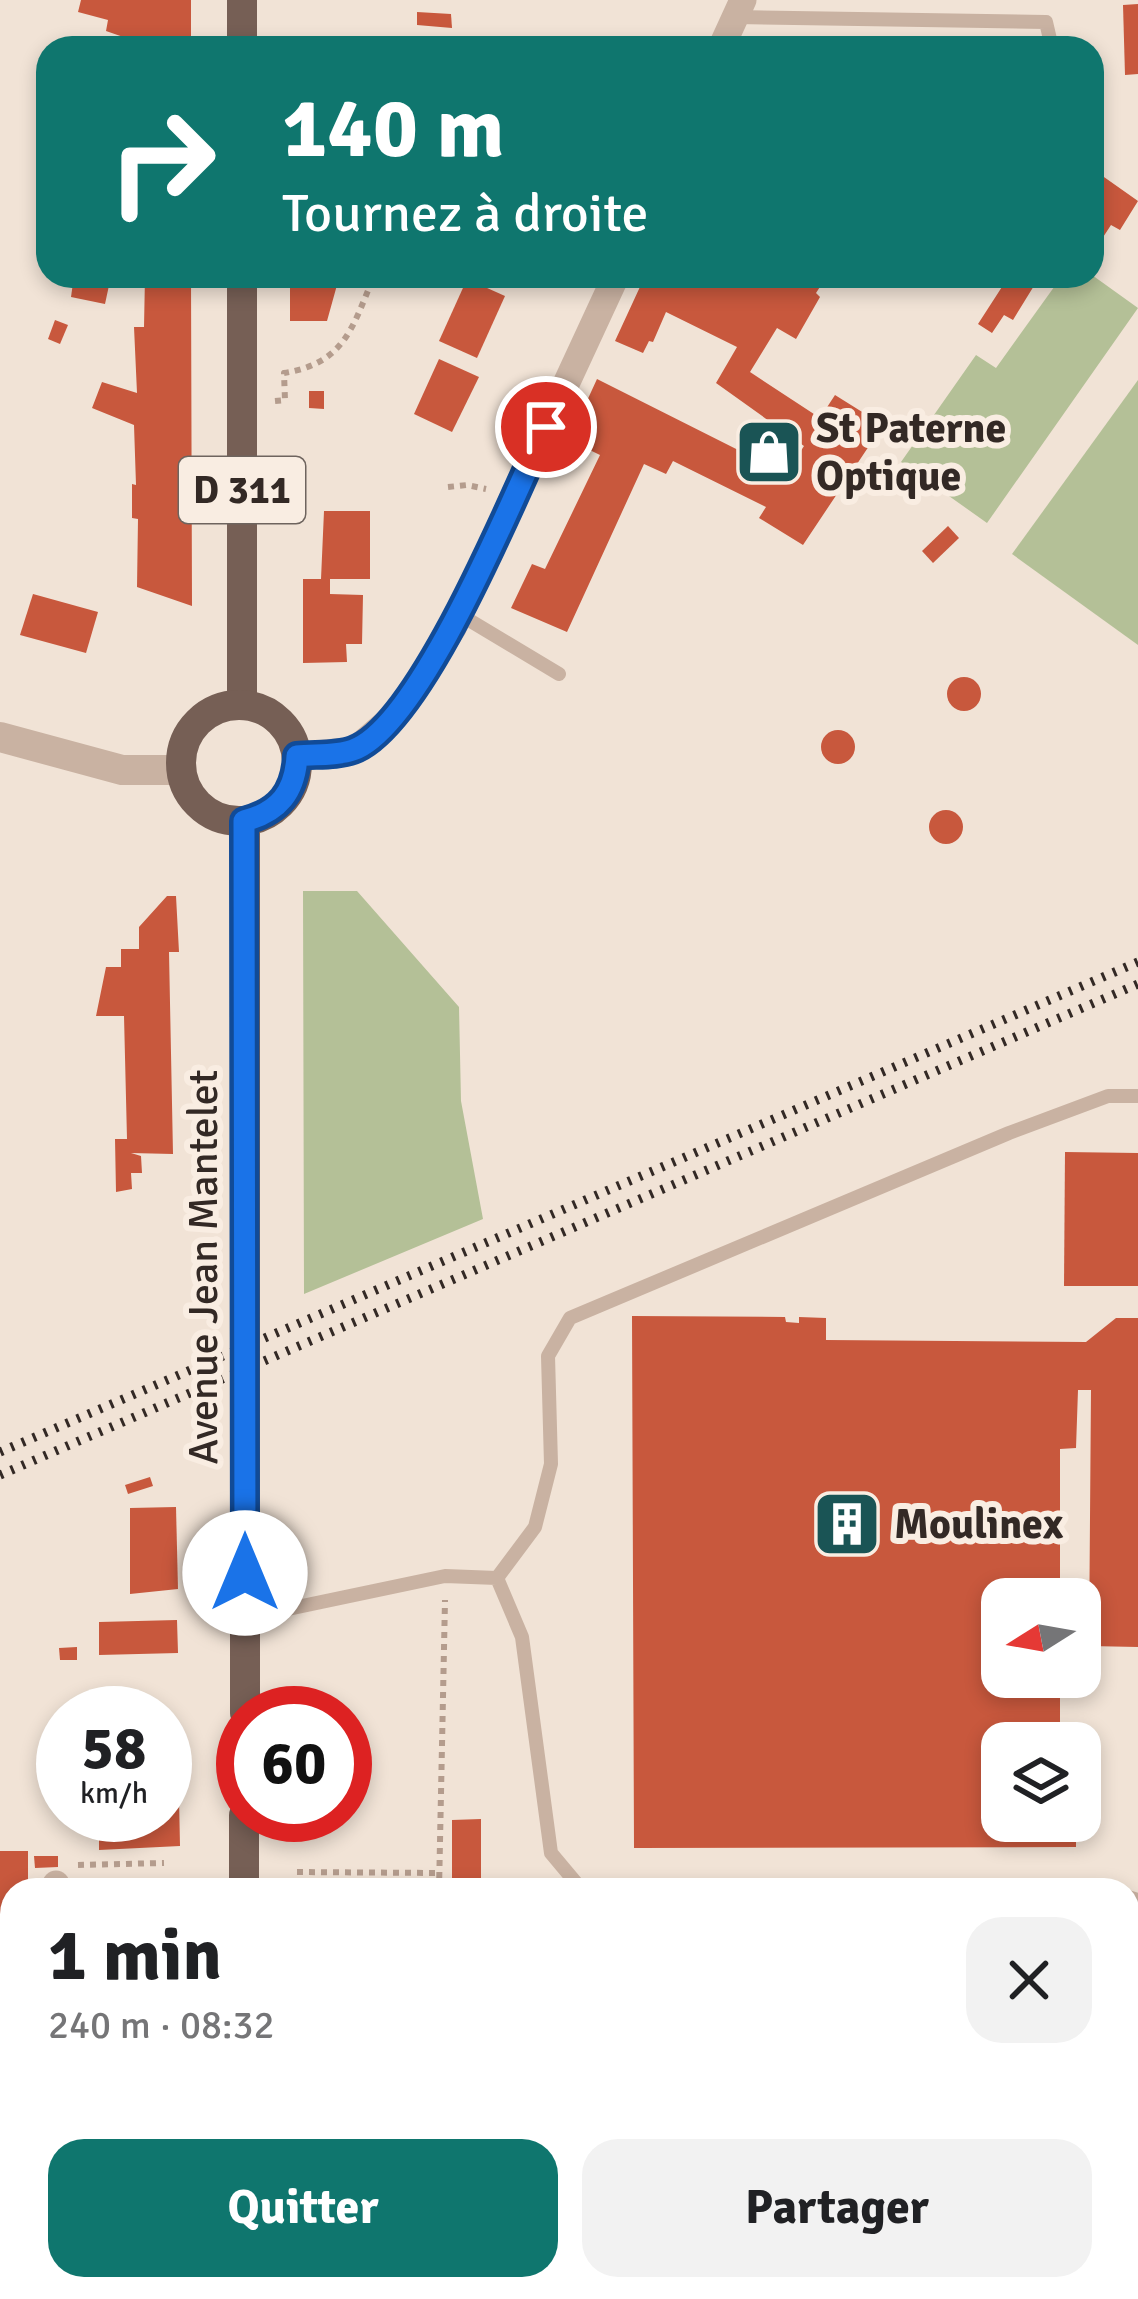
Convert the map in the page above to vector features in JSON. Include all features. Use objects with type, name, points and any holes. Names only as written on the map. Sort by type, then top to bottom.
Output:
[{"type":"main road","points":[[242,0],[242,36]]},
{"type":"main road","name":"D 311","points":[[242,288],[242,704]]},
{"type":"main road","points":[[242,704],[279,720],[297,756],[296,775],[278,806],[244,821],[226,820],[196,802],[181,770],[190,731],[204,716],[242,704]]},
{"type":"main road","name":"Avenue Jean Mantelet","points":[[244,821],[245,1686]]},
{"type":"main road","points":[[244,1842],[244,1878]]},
{"type":"street","points":[[297,756],[355,750],[398,712],[459,614],[610,288]]},
{"type":"street","points":[[0,737],[122,770],[181,770]]},
{"type":"lane","points":[[739,9],[1046,22],[1049,36]]},
{"type":"lane","points":[[459,614],[559,674]]},
{"type":"lane","points":[[497,1578],[535,1527],[551,1464],[548,1356],[570,1318],[1009,1133],[1108,1096],[1138,1096]]},
{"type":"lane","points":[[245,1618],[445,1576],[497,1578]]},
{"type":"lane","points":[[497,1578],[522,1637],[551,1853],[572,1878]]},
{"type":"path","points":[[242,405],[285,400],[284,373],[311,368],[334,355],[369,288]]},
{"type":"path","points":[[439,1878],[445,1576]]},
{"type":"path","points":[[65,1878],[80,1864],[164,1863]]},
{"type":"path","points":[[297,1872],[439,1873]]},
{"type":"green space","points":[[1104,284],[1138,308],[987,523],[901,462],[976,355],[996,368],[1053,288],[1104,288]]},
{"type":"green space","points":[[1138,380],[1138,645],[1012,554]]},
{"type":"green space","points":[[303,891],[357,891],[459,1007],[461,1101],[483,1219],[304,1294]]},
{"type":"building","points":[[81,0],[191,0],[191,36],[120,36],[106,31],[108,20],[78,12]]},
{"type":"building","points":[[1138,4],[1138,74],[1125,75],[1123,5]]},
{"type":"building","points":[[417,12],[451,14],[452,28],[417,25]]},
{"type":"building","points":[[1104,177],[1138,201],[1120,230],[1111,225],[1104,236]]},
{"type":"building","points":[[72,288],[108,288],[105,304],[71,297]]},
{"type":"building","points":[[145,288],[191,288],[192,606],[137,587],[138,519],[132,518],[134,425],[92,408],[102,382],[137,393],[134,327],[144,327]]},
{"type":"building","points":[[290,288],[336,288],[327,321],[290,321]]},
{"type":"building","points":[[463,288],[487,288],[505,296],[477,358],[439,341]]},
{"type":"building","points":[[639,288],[819,288],[816,293],[820,297],[796,339],[777,328],[750,372],[820,418],[835,395],[883,425],[803,545],[759,518],[766,507],[673,461],[666,474],[644,464],[567,632],[511,608],[532,564],[545,569],[600,455],[569,440],[597,379],[786,474],[804,446],[716,383],[737,347],[666,312],[643,353],[615,341]]},
{"type":"building","points":[[1001,288],[1033,288],[1013,320],[1004,315],[992,333],[978,324]]},
{"type":"building","points":[[55,320],[68,325],[60,344],[48,339]]},
{"type":"building","points":[[439,359],[479,377],[452,432],[414,414]]},
{"type":"building","points":[[309,391],[324,391],[324,409],[309,408]]},
{"type":"building","points":[[324,511],[370,511],[370,579],[330,579],[330,594],[363,595],[362,644],[346,644],[347,662],[303,663],[303,579],[321,579]]},
{"type":"building","points":[[948,526],[959,538],[933,563],[922,551]]},
{"type":"building","points":[[33,594],[98,612],[86,653],[20,635]]},
{"type":"building","points":[[964,677],[976,682],[981,694],[976,706],[964,711],[952,706],[947,694],[952,682]]},
{"type":"building","points":[[838,730],[850,735],[855,747],[850,759],[838,764],[826,759],[821,747],[826,735]]},
{"type":"building","points":[[946,810],[958,815],[963,827],[958,839],[946,844],[934,839],[929,827],[934,815]]},
{"type":"building","points":[[167,896],[176,896],[179,952],[169,952],[173,1154],[131,1153],[141,1156],[142,1173],[131,1173],[132,1189],[116,1192],[115,1139],[127,1139],[124,1016],[96,1016],[106,967],[121,967],[121,949],[139,949],[139,927]]},
{"type":"building","points":[[1065,1152],[1138,1153],[1138,1286],[1064,1286]]},
{"type":"building","name":"Moulinex","points":[[632,1316],[785,1317],[786,1322],[799,1323],[799,1317],[826,1318],[826,1340],[1086,1342],[1116,1318],[1138,1318],[1138,1647],[1101,1646],[1101,1578],[1090,1578],[1091,1390],[1078,1390],[1076,1448],[1060,1449],[1060,1578],[981,1578],[981,1698],[1060,1698],[1060,1722],[981,1722],[981,1842],[1076,1842],[1076,1847],[634,1848]]},
{"type":"building","points":[[150,1477],[153,1486],[128,1494],[125,1485]]},
{"type":"building","points":[[176,1507],[178,1589],[130,1594],[130,1508]]},
{"type":"building","points":[[177,1620],[178,1653],[99,1655],[99,1622]]},
{"type":"building","points":[[77,1647],[77,1660],[60,1660],[59,1648]]},
{"type":"building","points":[[481,1819],[481,1878],[452,1878],[452,1820]]},
{"type":"building","points":[[99,1842],[180,1842],[180,1846],[99,1850]]},
{"type":"building","points":[[0,1851],[28,1851],[28,1878],[0,1878]]},
{"type":"building","points":[[34,1856],[58,1856],[58,1867],[35,1868]]},
{"type":"railway","points":[[0,1452],[1138,962]]},
{"type":"railway","points":[[0,1475],[1138,984]]},
{"type":"place","name":"St Paterne Optique","points":[[769,452]]},
{"type":"place","name":"Moulinex","points":[[847,1524]]},
{"type":"route","points":[[245,1573],[244,821],[278,806],[296,775],[297,756],[355,750],[398,712],[453,628],[546,427]]}]
